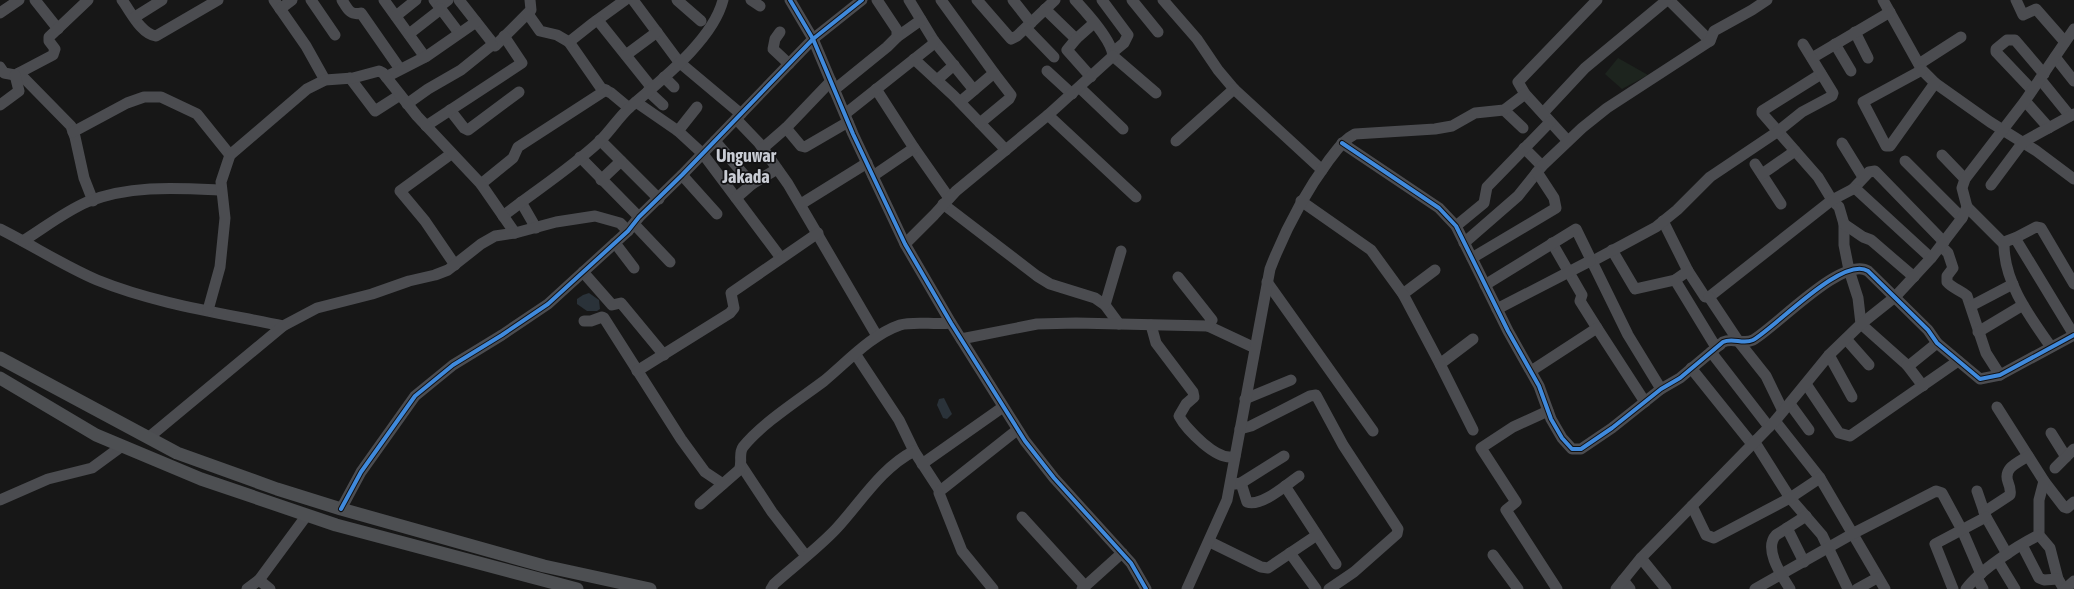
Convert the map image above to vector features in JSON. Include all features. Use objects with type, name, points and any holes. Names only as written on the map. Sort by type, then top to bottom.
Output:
[{"type":"main road","points":[[0,358],[177,453],[341,509],[544,566],[650,589]]},
{"type":"main road","points":[[18,368],[4,380],[96,435],[201,479],[336,525],[577,589]]},
{"type":"street","points":[[0,13],[19,0]]},
{"type":"street","points":[[35,0],[58,29]]},
{"type":"street","points":[[8,73],[54,52],[55,49],[48,39],[88,0]]},
{"type":"street","points":[[122,0],[144,30],[150,35],[156,36],[218,0]]},
{"type":"street","points":[[134,17],[162,0]]},
{"type":"street","points":[[292,0],[277,4],[306,46],[325,80]]},
{"type":"street","points":[[311,0],[336,35]]},
{"type":"street","points":[[342,0],[350,12],[355,15],[361,14],[400,69]]},
{"type":"street","points":[[384,0],[425,57]]},
{"type":"street","points":[[396,16],[416,0]]},
{"type":"street","points":[[459,0],[492,45]]},
{"type":"street","points":[[569,42],[625,0]]},
{"type":"street","points":[[633,0],[679,62],[738,116],[763,148],[801,204],[845,284],[877,336]]},
{"type":"street","points":[[677,0],[700,21]]},
{"type":"street","points":[[503,216],[580,158],[600,140],[632,105],[664,77],[708,31],[718,17],[723,0]]},
{"type":"street","points":[[751,0],[760,6]]},
{"type":"street","points":[[790,0],[813,39],[866,163],[905,244],[951,323],[1018,430],[1054,478],[1131,563],[1146,589]]},
{"type":"street","points":[[341,509],[362,472],[415,396],[453,365],[502,336],[548,304],[634,224],[813,39],[862,0]]},
{"type":"street","points":[[877,0],[897,30],[897,37]]},
{"type":"street","points":[[909,0],[934,41],[974,90]]},
{"type":"street","points":[[941,0],[1011,95],[1010,99],[980,123]]},
{"type":"street","points":[[977,0],[1010,39],[1028,25],[1055,0]]},
{"type":"street","points":[[1012,0],[1028,25],[1054,58]]},
{"type":"street","points":[[1075,0],[1094,23],[1113,54],[1156,93]]},
{"type":"street","points":[[905,244],[946,201],[1076,91],[1124,43],[1128,35],[1102,0]]},
{"type":"street","points":[[1132,0],[1158,32]]},
{"type":"street","points":[[1163,0],[1197,39],[1218,70],[1234,89],[1322,170]]},
{"type":"street","points":[[1567,140],[1525,94],[1518,82],[1520,78],[1597,0]]},
{"type":"street","points":[[1456,226],[1484,203],[1487,187],[1524,148],[1585,68],[1668,0],[1710,41]]},
{"type":"street","points":[[1464,243],[1506,208],[1567,140],[1607,108],[1710,41],[1714,31],[1767,0]]},
{"type":"street","points":[[1883,0],[1921,67],[1935,83],[1990,122],[2003,128],[2074,179]]},
{"type":"street","points":[[2016,0],[2023,15],[2036,9],[2065,42]]},
{"type":"street","points":[[409,34],[441,4],[459,33]]},
{"type":"street","points":[[407,104],[428,89],[461,70],[492,45],[498,44],[528,4],[540,31],[557,35],[569,42],[601,88],[678,131],[703,154],[781,258]]},
{"type":"street","points":[[1045,9],[1076,39]]},
{"type":"street","points":[[1812,58],[1890,12]]},
{"type":"street","points":[[763,148],[833,85],[887,47],[897,37],[921,20]]},
{"type":"street","points":[[596,21],[600,23],[626,55],[650,90],[663,105]]},
{"type":"street","points":[[386,77],[425,57],[476,22]]},
{"type":"street","points":[[1091,77],[1067,50],[1076,39],[1094,23]]},
{"type":"street","points":[[2051,348],[2022,305],[2013,284],[2004,244],[1967,207],[1962,188],[1965,179],[2025,101],[2074,29]]},
{"type":"street","points":[[626,55],[657,32]]},
{"type":"street","points":[[780,32],[775,39],[773,49],[789,64]]},
{"type":"street","points":[[1855,32],[1868,58]]},
{"type":"street","points":[[426,126],[522,63],[504,36]]},
{"type":"street","points":[[1935,83],[1890,146],[1884,144],[1863,102],[1921,67],[1962,37]]},
{"type":"street","points":[[1991,185],[2023,142],[2072,115],[2015,40],[2007,40],[1996,49],[1996,52],[2032,90]]},
{"type":"street","points":[[786,128],[801,146],[805,147],[846,118],[876,89],[914,60],[932,45],[934,41]]},
{"type":"street","points":[[1497,308],[1569,271],[1590,262],[1663,221],[1710,177],[1777,132],[1802,112],[1832,96],[1833,93],[1804,44]]},
{"type":"street","points":[[1835,44],[1851,71]]},
{"type":"street","points":[[2055,57],[2074,81]]},
{"type":"street","points":[[914,60],[960,102],[1006,150]]},
{"type":"street","points":[[937,80],[954,66]]},
{"type":"street","points":[[1046,70],[1076,91],[1124,129]]},
{"type":"street","points":[[208,310],[220,267],[225,218],[220,182],[230,155],[307,89],[325,80],[350,78],[379,71],[386,77],[407,104],[451,154],[481,184],[515,233]]},
{"type":"street","points":[[0,105],[19,91],[8,73]]},
{"type":"street","points":[[8,73],[70,126],[73,132],[84,178],[93,201]]},
{"type":"street","points":[[960,102],[994,73]]},
{"type":"street","points":[[1821,74],[1762,111],[1762,113],[1777,132],[1818,177],[1832,200],[1839,207],[1844,224],[1843,237],[1849,270],[1858,298],[1861,324],[1907,365],[1923,386]]},
{"type":"street","points":[[664,77],[674,87]]},
{"type":"street","points":[[350,78],[375,111],[400,95]]},
{"type":"street","points":[[876,89],[946,201],[1037,276],[1050,284],[1095,298],[1105,305],[1119,324]]},
{"type":"street","points":[[1176,141],[1234,89]]},
{"type":"street","points":[[481,184],[513,158],[518,147],[606,90]]},
{"type":"street","points":[[450,110],[464,128],[468,130],[520,92]]},
{"type":"street","points":[[1187,589],[1210,542],[1235,484],[1235,456],[1270,269],[1284,233],[1302,200],[1322,170],[1345,139],[1355,134],[1435,129],[1452,126],[1475,113],[1504,110],[1525,94]]},
{"type":"street","points":[[73,132],[127,103],[144,97],[161,98],[197,114],[230,155]]},
{"type":"street","points":[[2025,101],[2049,128]]},
{"type":"street","points":[[678,131],[697,107]]},
{"type":"street","points":[[1504,110],[1523,128]]},
{"type":"street","points":[[1048,115],[1136,197]]},
{"type":"street","points":[[600,140],[658,199]]},
{"type":"street","points":[[715,141],[752,184]]},
{"type":"street","points":[[1842,142],[1863,177]]},
{"type":"street","points":[[1342,143],[1439,208],[1456,226],[1485,285],[1539,386],[1548,411],[1565,442],[1572,449],[1581,448],[1612,428],[1661,389],[1680,378],[1727,340],[1739,342],[1750,341],[1757,338],[1811,293],[1849,270],[1863,268],[1928,330],[1937,343],[1980,379],[2000,375],[2074,335],[2015,238]]},
{"type":"street","points":[[873,176],[914,148]]},
{"type":"street","points":[[1472,258],[1556,208],[1554,198],[1540,169],[1524,148]]},
{"type":"street","points":[[1762,174],[1795,151]]},
{"type":"street","points":[[451,154],[400,192],[426,221],[455,265]]},
{"type":"street","points":[[1942,155],[1965,179]]},
{"type":"street","points":[[580,158],[601,180],[634,224],[670,262]]},
{"type":"street","points":[[1905,160],[1962,218]]},
{"type":"street","points":[[601,180],[621,161]]},
{"type":"street","points":[[801,204],[866,163]]},
{"type":"street","points":[[1755,164],[1781,204]]},
{"type":"street","points":[[736,198],[752,184],[777,169]]},
{"type":"street","points":[[1709,297],[1832,200],[1853,189],[1869,172],[1875,171],[1942,244],[1948,253],[1953,268],[1947,276],[1947,282],[1953,288],[1962,291],[1971,306],[1978,332],[1986,353],[2000,375]]},
{"type":"street","points":[[682,175],[716,214]]},
{"type":"street","points":[[23,241],[81,206],[120,193],[151,188],[220,190]]},
{"type":"street","points":[[1853,189],[1857,190],[1931,258]]},
{"type":"street","points":[[1302,200],[1371,250],[1403,294],[1473,430]]},
{"type":"street","points":[[521,202],[536,228]]},
{"type":"street","points":[[1616,589],[1641,558],[1772,424],[1829,355],[1861,324],[1895,297],[1914,277],[1962,218],[1967,207]]},
{"type":"street","points":[[148,438],[283,326],[317,308],[372,294],[409,281],[435,276],[455,265],[481,244],[495,236],[515,233],[556,222],[595,216],[620,223],[634,224]]},
{"type":"street","points":[[1663,221],[1688,272],[1702,294],[1705,297],[1709,297],[1739,342],[1766,376],[1787,407],[1809,430]]},
{"type":"street","points":[[1844,224],[1863,237],[1871,240],[1914,277]]},
{"type":"street","points":[[2004,244],[2007,241],[2036,227],[2041,228],[2074,284]]},
{"type":"street","points":[[0,228],[96,279],[114,286],[151,298],[283,326]]},
{"type":"street","points":[[1485,285],[1576,229],[1590,262],[1628,335],[1661,389]]},
{"type":"street","points":[[636,371],[730,313],[734,308],[731,293],[818,233]]},
{"type":"street","points":[[1846,251],[1863,237]]},
{"type":"street","points":[[615,243],[634,268]]},
{"type":"street","points":[[1552,243],[1582,295],[1580,301],[1646,402]]},
{"type":"street","points":[[1612,250],[1635,289],[1674,280],[1688,272]]},
{"type":"street","points":[[1105,305],[1121,251]]},
{"type":"street","points":[[1403,294],[1435,270]]},
{"type":"street","points":[[583,272],[612,304]]},
{"type":"street","points":[[1178,277],[1212,320],[1208,326]]},
{"type":"street","points":[[1674,280],[1714,344],[1720,345]]},
{"type":"street","points":[[1267,282],[1373,431]]},
{"type":"street","points":[[1971,306],[2013,284]]},
{"type":"street","points":[[584,321],[591,322],[602,317],[612,304],[621,303],[664,354]]},
{"type":"street","points":[[1978,332],[2022,305]]},
{"type":"street","points":[[602,317],[680,439],[706,472],[723,484]]},
{"type":"street","points":[[806,556],[772,512],[741,465],[740,453],[742,448],[797,400],[856,355],[877,336],[887,330],[906,323],[935,325],[951,323]]},
{"type":"street","points":[[962,339],[1037,324],[1208,326],[1255,348]]},
{"type":"street","points":[[1151,325],[1156,343],[1193,392],[1194,397],[1186,404],[1179,416],[1183,423],[1213,452],[1222,457],[1230,458],[1235,456]]},
{"type":"street","points":[[1531,371],[1597,328]]},
{"type":"street","points":[[1440,364],[1473,339]]},
{"type":"street","points":[[1846,339],[1869,365]]},
{"type":"street","points":[[1907,365],[1911,364],[1937,343]]},
{"type":"street","points":[[1711,352],[1820,478],[1854,533],[1877,578],[1885,589]]},
{"type":"street","points":[[856,355],[899,420],[914,451],[940,491],[939,496],[962,551],[993,589]]},
{"type":"street","points":[[1829,355],[1852,397]]},
{"type":"street","points":[[1806,384],[1839,433],[1850,436],[1958,361]]},
{"type":"street","points":[[1691,368],[1753,442],[1790,498],[1829,546],[1848,589]]},
{"type":"street","points":[[1245,399],[1291,380]]},
{"type":"street","points":[[1806,384],[1841,437]]},
{"type":"street","points":[[1240,429],[1251,426],[1310,396],[1316,395],[1343,445],[1398,529],[1397,534],[1331,589]]},
{"type":"street","points":[[922,464],[1003,407]]},
{"type":"street","points":[[1997,407],[2044,481],[2064,507],[2067,508],[2074,502]]},
{"type":"street","points":[[1548,411],[1513,427],[1481,448],[1516,502],[1506,510],[1557,589]]},
{"type":"street","points":[[940,491],[1018,430]]},
{"type":"street","points":[[2051,434],[2070,453],[2055,468]]},
{"type":"street","points":[[0,500],[48,479],[92,468],[122,446]]},
{"type":"street","points":[[771,589],[774,584],[836,528],[863,495],[894,464],[914,451]]},
{"type":"street","points":[[1235,484],[1284,456]]},
{"type":"street","points":[[1953,589],[1935,544],[1937,541],[1962,530],[2010,496],[2011,492],[2006,476],[2007,472],[2028,456]]},
{"type":"street","points":[[700,504],[723,484],[741,465]]},
{"type":"street","points":[[1235,484],[1250,503],[1266,499],[1299,476]]},
{"type":"street","points":[[1692,506],[1706,535],[1714,538],[1790,498],[1820,478]]},
{"type":"street","points":[[2044,481],[2039,500],[2039,535],[2050,548],[2058,579],[2065,589],[2074,581]]},
{"type":"street","points":[[1284,486],[1336,564]]},
{"type":"street","points":[[1977,491],[1985,515],[2015,589]]},
{"type":"street","points":[[1755,589],[1804,562],[1829,546],[1936,492],[1942,493],[1962,530],[1983,589]]},
{"type":"street","points":[[247,589],[258,580],[307,516]]},
{"type":"street","points":[[1790,589],[1781,575],[1771,545],[1772,539],[1806,516]]},
{"type":"street","points":[[1022,517],[1083,588],[1122,553]]},
{"type":"street","points":[[1787,528],[1804,562]]},
{"type":"street","points":[[1210,542],[1261,567],[1268,568],[1317,535]]},
{"type":"street","points":[[1966,589],[1979,576],[2003,558],[2039,535]]},
{"type":"street","points":[[2022,545],[2039,578],[2044,580],[2058,579]]},
{"type":"street","points":[[1290,553],[1316,589]]},
{"type":"street","points":[[1493,555],[1518,589]]},
{"type":"street","points":[[1641,558],[1666,589]]},
{"type":"street","points":[[1856,589],[1877,578]]},
{"type":"street","points":[[258,580],[270,589]]},
{"type":"street","points":[[1623,580],[1630,589]]},
{"type":"shaded area","points":[[1618,58],[1648,75],[1622,89],[1605,74]]},
{"type":"shaded area","points":[[589,293],[599,300],[600,309],[597,311],[587,311],[577,304],[577,299]]},
{"type":"shaded area","points":[[944,398],[952,414],[947,419],[943,418],[937,405],[939,399]]},
{"type":"cycle path","points":[[790,0],[813,39],[853,134],[905,244],[951,323],[1025,441],[1054,478],[1131,563],[1146,589]]},
{"type":"cycle path","points":[[341,509],[361,472],[415,396],[453,365],[502,335],[548,304],[628,231],[639,217],[682,175],[813,39],[862,0]]},
{"type":"cycle path","points":[[1342,143],[1439,208],[1456,226],[1508,331],[1539,386],[1551,419],[1562,438],[1572,449],[1581,449],[1612,428],[1661,389],[1680,378],[1723,342],[1730,340],[1746,342],[1753,340],[1764,333],[1827,282],[1843,273],[1857,269],[1868,271],[1928,330],[1937,343],[1980,379],[2000,375],[2074,335]]},
{"type":"district","name":"Unguwar Jakada","points":[[746,166]]}]
